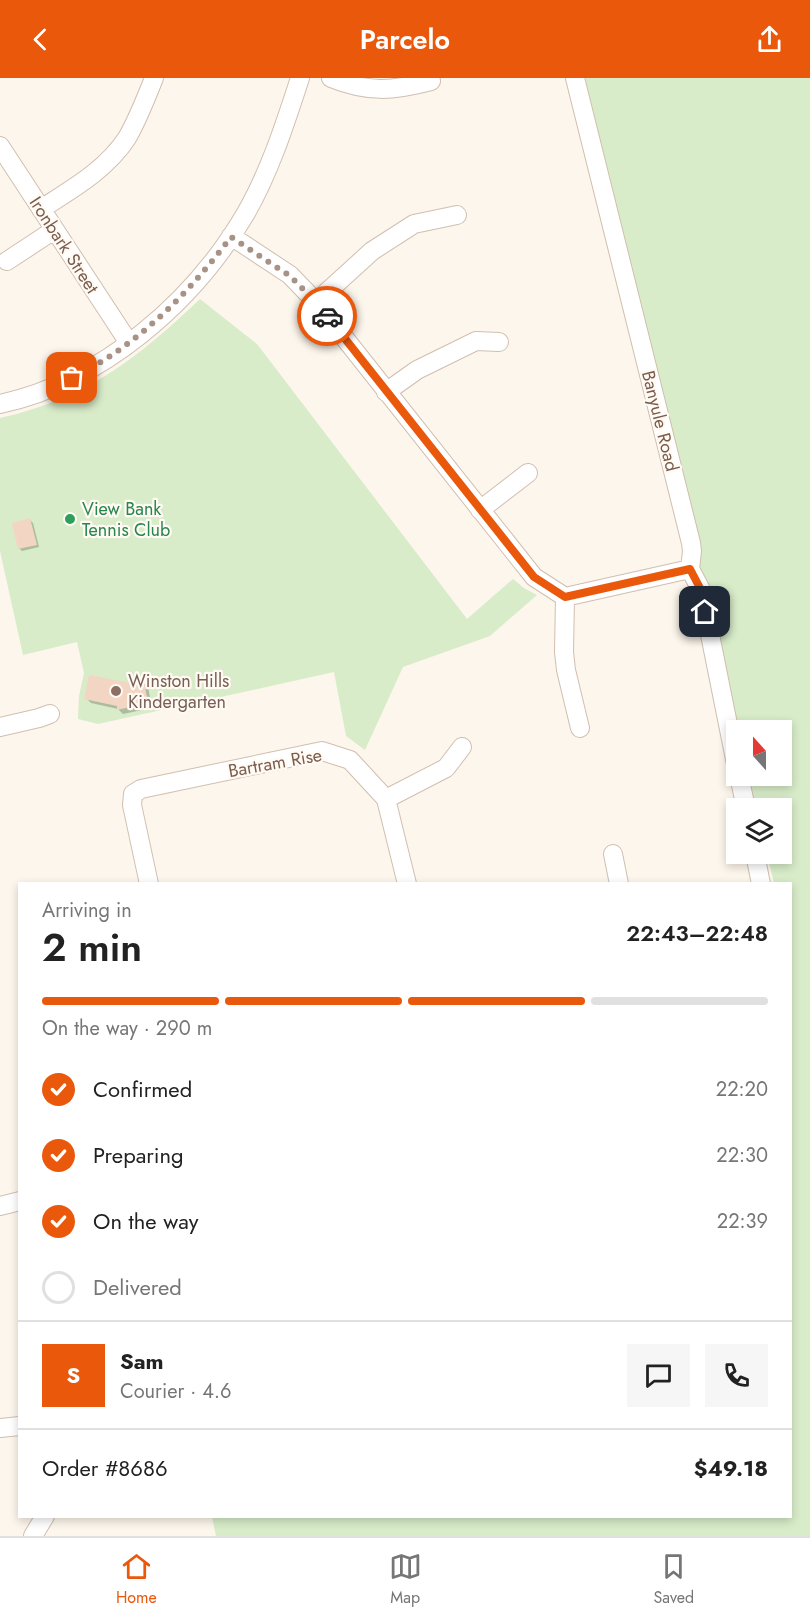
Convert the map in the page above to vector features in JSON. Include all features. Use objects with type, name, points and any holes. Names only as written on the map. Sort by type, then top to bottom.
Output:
[{"type":"street","points":[[40,209],[95,172],[117,151],[138,118],[154,78]]},
{"type":"street","points":[[0,404],[38,393],[87,371],[129,343],[188,290],[231,237],[246,213],[270,165],[300,78]]},
{"type":"street","points":[[331,78],[356,86],[390,90],[431,81]]},
{"type":"street","name":"Banyule Road","points":[[575,78],[691,543],[690,569],[701,590],[727,720]]},
{"type":"street","name":"Ironbark Street","points":[[0,146],[129,343]]},
{"type":"street","points":[[316,302],[372,251],[414,224],[457,215]]},
{"type":"street","points":[[7,261],[54,230]]},
{"type":"street","points":[[231,237],[290,276],[316,302],[534,577],[565,597],[690,569]]},
{"type":"street","points":[[386,392],[417,370],[476,342],[499,342]]},
{"type":"street","points":[[480,510],[528,473]]},
{"type":"street","points":[[565,597],[566,670],[580,728]]},
{"type":"street","points":[[0,727],[50,714]]},
{"type":"street","points":[[386,799],[446,768],[462,747]]},
{"type":"street","name":"Bartram Rise","points":[[149,882],[129,790],[322,751],[350,760],[386,799],[407,882]]},
{"type":"street","points":[[613,854],[619,882]]},
{"type":"street","points":[[757,864],[761,882]]},
{"type":"street","points":[[0,1206],[18,1202]]},
{"type":"street","points":[[0,1428],[18,1426]]},
{"type":"street","points":[[33,1536],[44,1518]]},
{"type":"green space","points":[[585,78],[810,78],[810,1536],[216,1536],[212,1518],[792,1518],[792,882],[774,882],[769,864],[792,864],[792,798],[754,798],[750,786],[792,786],[792,720],[736,720]]},
{"type":"green space","points":[[200,299],[257,344],[467,619],[513,579],[537,595],[490,636],[403,667],[365,750],[346,736],[334,672],[98,724],[78,719],[79,696],[84,673],[77,642],[23,655],[0,551],[0,418],[31,410],[85,388],[132,358]]},
{"type":"building","points":[[30,518],[37,545],[18,549],[12,523]]},
{"type":"building","name":"Winston Hills Kindergarten","points":[[89,675],[131,683],[144,681],[148,703],[117,710],[117,706],[84,699]]},
{"type":"way so far","points":[[72,378],[108,358],[148,328],[188,290],[231,237],[290,276],[327,316]]},
{"type":"place","name":"View Bank Tennis Club","points":[[70,519]]},
{"type":"place","name":"Winston Hills Kindergarten","points":[[116,691]]},
{"type":"route","points":[[327,316],[534,577],[565,597],[690,569],[701,590],[705,612]]}]
